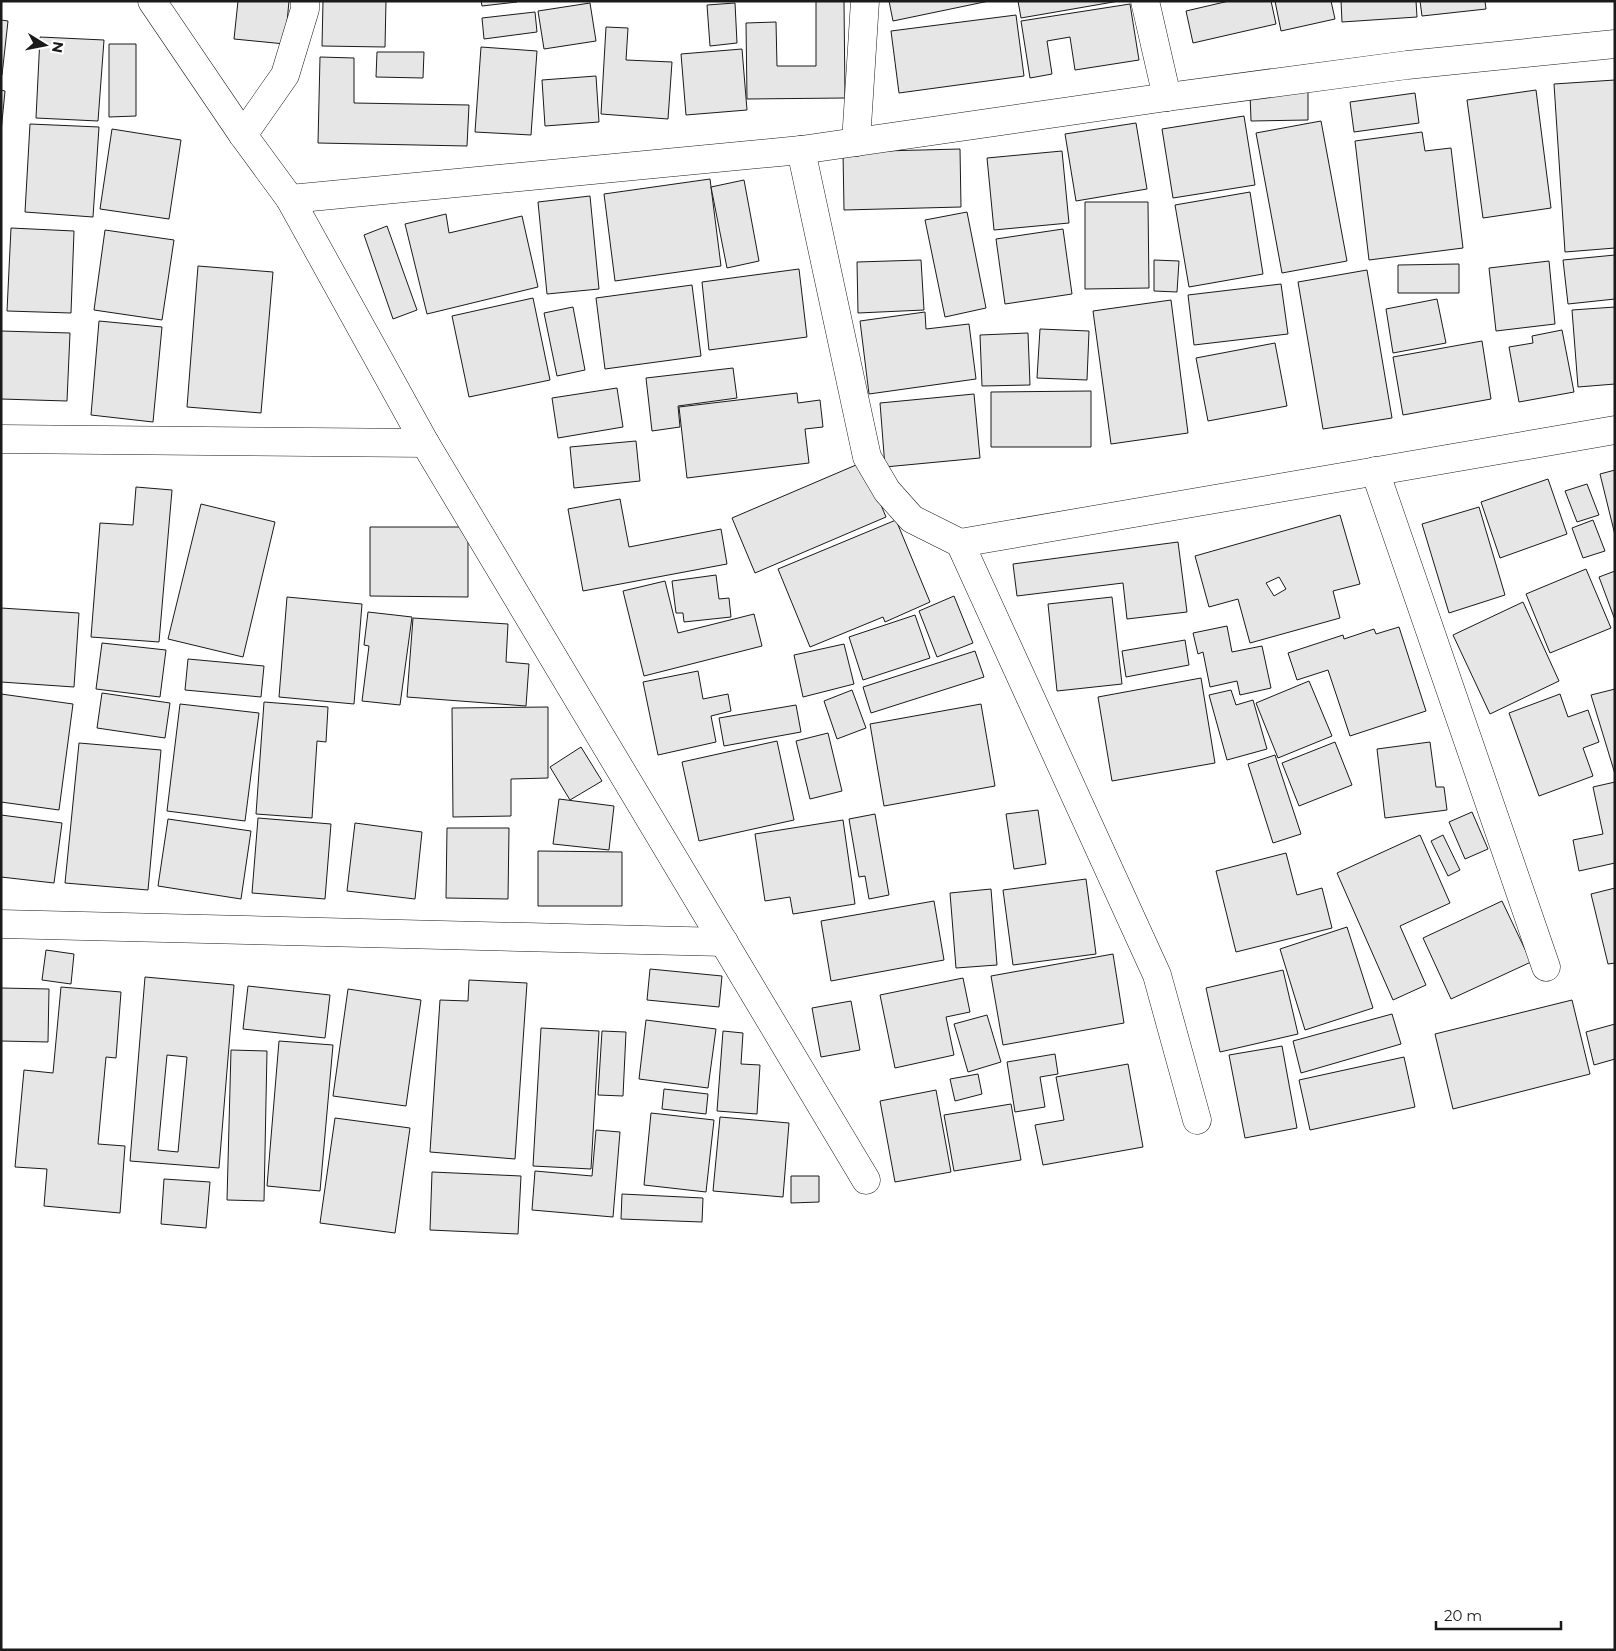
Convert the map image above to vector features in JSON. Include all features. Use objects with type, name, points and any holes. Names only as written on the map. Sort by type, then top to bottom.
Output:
[{"type":"street","points":[[152,1],[242,135],[290,199],[425,443],[866,1180]]},
{"type":"street","points":[[242,135],[285,75],[305,9],[305,1]]},
{"type":"street","points":[[856,142],[865,1]]},
{"type":"street","points":[[1145,1],[1168,97]]},
{"type":"street","points":[[290,199],[801,150],[1168,97],[1407,65],[1615,44]]},
{"type":"street","points":[[801,150],[867,456],[888,491],[912,519],[960,543],[1615,430]]},
{"type":"street","points":[[1,439],[425,443]]},
{"type":"street","points":[[1375,471],[1546,966]]},
{"type":"street","points":[[960,543],[1156,975],[1197,1120]]},
{"type":"street","points":[[1,924],[724,942]]},
{"type":"building","points":[[238,1],[289,1],[285,44],[234,39]]},
{"type":"building","points":[[323,1],[386,1],[385,47],[322,46]]},
{"type":"building","points":[[481,1],[517,1],[517,2],[482,6]]},
{"type":"building","points":[[816,1],[844,1],[845,98],[747,99],[746,23],[776,22],[777,66],[816,66]]},
{"type":"building","points":[[889,1],[989,1],[893,21]]},
{"type":"building","points":[[1018,1],[1119,1],[1021,18]]},
{"type":"building","points":[[1229,1],[1271,1],[1276,24],[1193,43],[1186,11]]},
{"type":"building","points":[[1275,1],[1331,1],[1335,19],[1281,31]]},
{"type":"building","points":[[1341,1],[1416,1],[1417,17],[1342,22]]},
{"type":"building","points":[[1420,1],[1485,1],[1486,9],[1422,16]]},
{"type":"building","points":[[590,3],[596,41],[544,49],[538,11]]},
{"type":"building","points":[[735,3],[737,43],[710,46],[707,5]]},
{"type":"building","points":[[1130,4],[1139,60],[1075,70],[1070,37],[1047,41],[1052,74],[1030,78],[1021,21]]},
{"type":"building","points":[[535,12],[537,32],[484,39],[482,18]]},
{"type":"building","points":[[1016,15],[1024,76],[899,93],[891,31]]},
{"type":"building","points":[[1,20],[8,21],[2,75],[1,75]]},
{"type":"building","points":[[606,27],[628,28],[626,60],[672,62],[668,119],[601,114]]},
{"type":"building","points":[[40,37],[104,40],[98,121],[36,118]]},
{"type":"building","points":[[109,44],[136,44],[136,116],[109,117]]},
{"type":"building","points":[[481,47],[537,51],[531,135],[475,132]]},
{"type":"building","points":[[742,49],[747,110],[686,115],[681,54]]},
{"type":"building","points":[[377,52],[424,52],[423,78],[376,77]]},
{"type":"building","points":[[320,57],[354,58],[354,103],[469,105],[467,146],[318,143]]},
{"type":"building","points":[[596,76],[599,122],[545,126],[542,80]]},
{"type":"building","points":[[1615,80],[1615,248],[1565,252],[1554,84]]},
{"type":"building","points":[[1,90],[5,91],[1,132]]},
{"type":"building","points":[[1536,90],[1551,208],[1483,218],[1467,100]]},
{"type":"building","points":[[1308,91],[1308,120],[1251,121],[1250,93]]},
{"type":"building","points":[[1415,93],[1419,123],[1354,132],[1350,102]]},
{"type":"building","points":[[1244,116],[1255,185],[1173,198],[1162,129]]},
{"type":"building","points":[[1321,121],[1347,261],[1282,273],[1256,133]]},
{"type":"building","points":[[1136,123],[1147,189],[1076,201],[1065,134]]},
{"type":"building","points":[[30,124],[99,127],[93,217],[25,212]]},
{"type":"building","points":[[112,129],[181,140],[169,219],[100,209]]},
{"type":"building","points":[[1422,132],[1425,151],[1451,148],[1463,248],[1369,260],[1355,141]]},
{"type":"building","points":[[960,149],[961,207],[844,210],[843,152]]},
{"type":"building","points":[[1062,151],[1069,223],[994,230],[987,158]]},
{"type":"building","points":[[710,179],[721,266],[615,281],[604,194]]},
{"type":"building","points":[[744,180],[759,261],[727,268],[711,187]]},
{"type":"building","points":[[1250,192],[1263,274],[1189,287],[1175,205]]},
{"type":"building","points":[[590,196],[599,289],[547,294],[538,202]]},
{"type":"building","points":[[1085,202],[1148,202],[1149,288],[1085,289]]},
{"type":"building","points":[[967,212],[986,308],[945,317],[925,220]]},
{"type":"building","points":[[446,214],[449,233],[522,216],[538,287],[427,314],[405,224]]},
{"type":"building","points":[[387,226],[417,310],[393,319],[364,235]]},
{"type":"building","points":[[11,228],[74,231],[71,313],[7,311]]},
{"type":"building","points":[[1063,229],[1072,294],[1005,304],[996,239]]},
{"type":"building","points":[[105,230],[174,240],[162,320],[94,310]]},
{"type":"building","points":[[1615,255],[1615,299],[1568,304],[1563,260]]},
{"type":"building","points":[[921,260],[924,310],[858,313],[857,262]]},
{"type":"building","points":[[1154,260],[1179,261],[1177,292],[1154,291]]},
{"type":"building","points":[[1549,261],[1555,324],[1496,331],[1489,268]]},
{"type":"building","points":[[1459,264],[1459,293],[1398,293],[1398,265]]},
{"type":"building","points":[[198,266],[273,272],[261,413],[187,407]]},
{"type":"building","points":[[799,269],[807,337],[709,350],[702,282]]},
{"type":"building","points":[[1367,270],[1392,418],[1323,429],[1298,282]]},
{"type":"building","points":[[1281,284],[1288,334],[1194,345],[1188,295]]},
{"type":"building","points":[[692,285],[701,356],[605,369],[596,298]]},
{"type":"building","points":[[533,298],[550,380],[469,397],[452,316]]},
{"type":"building","points":[[1437,299],[1446,343],[1393,353],[1386,309]]},
{"type":"building","points":[[1171,300],[1188,433],[1111,444],[1093,311]]},
{"type":"building","points":[[573,307],[585,370],[557,376],[544,313]]},
{"type":"building","points":[[1615,307],[1615,384],[1578,387],[1572,310]]},
{"type":"building","points":[[925,312],[926,329],[969,324],[976,379],[869,394],[860,321]]},
{"type":"building","points":[[99,321],[162,327],[153,422],[91,415]]},
{"type":"building","points":[[1040,329],[1089,331],[1087,380],[1037,378]]},
{"type":"building","points":[[1562,330],[1574,392],[1519,402],[1509,347],[1533,343],[1532,336]]},
{"type":"building","points":[[1,331],[70,333],[67,401],[1,399]]},
{"type":"building","points":[[1028,333],[1030,385],[982,386],[980,335]]},
{"type":"building","points":[[1482,341],[1491,399],[1403,415],[1393,357]]},
{"type":"building","points":[[1275,343],[1287,406],[1208,421],[1196,358]]},
{"type":"building","points":[[733,368],[737,398],[678,406],[680,427],[652,431],[646,378]]},
{"type":"building","points":[[617,388],[623,427],[558,438],[552,398]]},
{"type":"building","points":[[1091,391],[1091,447],[991,447],[991,392]]},
{"type":"building","points":[[797,393],[798,403],[820,400],[823,427],[805,429],[809,463],[687,478],[679,407]]},
{"type":"building","points":[[974,394],[980,458],[885,467],[880,403]]},
{"type":"building","points":[[636,441],[640,481],[574,488],[570,447]]},
{"type":"building","points":[[863,462],[886,517],[755,573],[732,518]]},
{"type":"building","points":[[1615,470],[1615,535],[1600,474]]},
{"type":"building","points":[[1548,479],[1567,534],[1500,558],[1481,502]]},
{"type":"building","points":[[1587,484],[1599,515],[1577,522],[1565,491]]},
{"type":"building","points":[[136,487],[172,490],[159,642],[91,637],[100,523],[133,525]]},
{"type":"building","points":[[620,499],[629,547],[721,529],[727,564],[583,591],[568,509]]},
{"type":"building","points":[[201,504],[275,522],[243,657],[168,639]]},
{"type":"building","points":[[1479,507],[1505,595],[1449,613],[1422,524]]},
{"type":"building","points":[[1340,515],[1360,584],[1333,591],[1340,618],[1250,643],[1238,599],[1209,607],[1195,556]],"holes":[[[1279,577],[1286,589],[1274,596],[1266,583]]]},
{"type":"building","points":[[896,520],[930,602],[885,622],[883,617],[810,647],[778,569]]},
{"type":"building","points":[[1593,520],[1605,551],[1583,558],[1572,528]]},
{"type":"building","points":[[370,527],[468,527],[468,597],[370,596]]},
{"type":"building","points":[[1178,542],[1187,612],[1127,619],[1123,583],[1017,596],[1013,564]]},
{"type":"building","points":[[1586,569],[1611,628],[1550,653],[1526,594]]},
{"type":"building","points":[[1615,571],[1615,620],[1599,577]]},
{"type":"building","points":[[716,575],[719,599],[729,598],[731,617],[684,622],[683,613],[676,613],[672,581]]},
{"type":"building","points":[[665,581],[678,633],[754,614],[762,646],[644,676],[623,591]]},
{"type":"building","points":[[954,596],[973,643],[937,657],[919,611]]},
{"type":"building","points":[[287,597],[362,604],[354,704],[279,697]]},
{"type":"building","points":[[1112,597],[1122,684],[1057,691],[1048,604]]},
{"type":"building","points":[[1523,602],[1559,681],[1490,714],[1453,635]]},
{"type":"building","points":[[1,608],[79,613],[74,687],[1,682]]},
{"type":"building","points":[[368,612],[412,617],[400,705],[362,701],[369,646],[364,645]]},
{"type":"building","points":[[915,615],[930,658],[863,680],[849,637]]},
{"type":"building","points":[[413,618],[508,624],[506,662],[529,664],[526,706],[407,697]]},
{"type":"building","points":[[1227,626],[1232,652],[1262,646],[1271,688],[1240,695],[1237,681],[1210,687],[1203,652],[1198,654],[1193,633]]},
{"type":"building","points":[[1399,627],[1426,711],[1350,736],[1328,670],[1297,680],[1288,653],[1343,635],[1344,639],[1374,629],[1376,634]]},
{"type":"building","points":[[1185,640],[1189,665],[1126,677],[1122,651]]},
{"type":"building","points":[[102,643],[166,650],[160,697],[96,689]]},
{"type":"building","points":[[844,644],[854,684],[803,697],[794,655]]},
{"type":"building","points":[[975,651],[984,677],[871,713],[863,687]]},
{"type":"building","points":[[188,659],[264,666],[261,697],[185,690]]},
{"type":"building","points":[[698,671],[703,699],[728,694],[731,711],[711,716],[716,742],[658,755],[643,682]]},
{"type":"building","points":[[1201,678],[1215,763],[1112,781],[1098,697]]},
{"type":"building","points":[[1309,681],[1332,736],[1278,758],[1256,703]]},
{"type":"building","points":[[1615,689],[1615,774],[1591,695]]},
{"type":"building","points":[[852,690],[866,728],[837,739],[824,701]]},
{"type":"building","points":[[1231,690],[1236,705],[1253,700],[1267,749],[1227,760],[1209,695]]},
{"type":"building","points":[[102,693],[170,703],[165,738],[97,728]]},
{"type":"building","points":[[1,694],[73,704],[59,810],[1,802]]},
{"type":"building","points":[[1560,694],[1568,717],[1588,710],[1599,742],[1583,748],[1593,776],[1539,796],[1509,713]]},
{"type":"building","points":[[264,702],[328,707],[326,742],[317,741],[312,818],[256,814]]},
{"type":"building","points":[[180,704],[259,713],[245,821],[167,811]]},
{"type":"building","points":[[981,704],[995,786],[884,806],[870,724]]},
{"type":"building","points":[[796,705],[801,732],[724,746],[719,718]]},
{"type":"building","points":[[548,707],[548,778],[511,779],[511,816],[453,817],[452,708]]},
{"type":"building","points":[[828,733],[842,791],[810,799],[796,741]]},
{"type":"building","points":[[777,741],[794,820],[699,841],[682,762]]},
{"type":"building","points":[[1335,742],[1352,785],[1299,806],[1282,763]]},
{"type":"building","points":[[1430,742],[1436,787],[1444,787],[1447,810],[1385,818],[1377,749]]},
{"type":"building","points":[[79,743],[161,750],[148,890],[65,883]]},
{"type":"building","points":[[581,747],[602,781],[570,800],[550,767]]},
{"type":"building","points":[[1275,755],[1301,834],[1273,843],[1248,764]]},
{"type":"building","points":[[1615,782],[1615,863],[1579,871],[1573,840],[1603,834],[1593,787]]},
{"type":"building","points":[[559,799],[614,806],[609,850],[553,844]]},
{"type":"building","points":[[1038,810],[1046,864],[1014,869],[1006,814]]},
{"type":"building","points":[[1472,812],[1488,849],[1465,859],[1449,822]]},
{"type":"building","points":[[875,814],[889,895],[869,899],[865,876],[859,877],[849,819]]},
{"type":"building","points":[[1,815],[62,823],[54,883],[1,877]]},
{"type":"building","points":[[258,818],[331,824],[325,899],[252,893]]},
{"type":"building","points":[[168,819],[251,831],[241,899],[158,886]]},
{"type":"building","points":[[843,820],[855,904],[793,914],[790,897],[765,901],[755,834]]},
{"type":"building","points":[[355,823],[422,832],[415,899],[347,891]]},
{"type":"building","points":[[447,828],[509,828],[508,899],[446,898]]},
{"type":"building","points":[[1420,835],[1450,903],[1400,926],[1426,985],[1393,1000],[1337,873]]},
{"type":"building","points":[[1443,835],[1460,870],[1448,876],[1431,841]]},
{"type":"building","points":[[538,851],[622,852],[622,906],[538,906]]},
{"type":"building","points":[[1286,853],[1297,895],[1322,888],[1332,928],[1236,952],[1216,871]]},
{"type":"building","points":[[1086,879],[1096,954],[1013,965],[1003,890]]},
{"type":"building","points":[[1615,888],[1615,963],[1608,964],[1591,894]]},
{"type":"building","points":[[991,889],[997,965],[956,968],[950,893]]},
{"type":"building","points":[[934,901],[944,960],[831,981],[821,921]]},
{"type":"building","points":[[1502,901],[1531,962],[1451,999],[1423,938]]},
{"type":"building","points":[[1347,927],[1373,1008],[1305,1030],[1280,949]]},
{"type":"building","points":[[46,950],[74,954],[71,984],[42,980]]},
{"type":"building","points":[[1113,954],[1124,1023],[1003,1045],[991,976]]},
{"type":"building","points":[[650,969],[722,976],[719,1007],[647,1000]]},
{"type":"building","points":[[1283,970],[1298,1034],[1220,1052],[1206,988]]},
{"type":"building","points":[[145,977],[234,985],[219,1168],[130,1161]],"holes":[[[167,1055],[187,1057],[178,1152],[158,1150]]]},
{"type":"building","points":[[963,978],[970,1012],[946,1017],[954,1055],[895,1068],[880,995]]},
{"type":"building","points":[[469,980],[527,983],[515,1159],[430,1152],[440,1000],[468,1001]]},
{"type":"building","points":[[248,986],[330,995],[325,1038],[243,1029]]},
{"type":"building","points":[[61,987],[121,992],[116,1058],[106,1057],[98,1144],[125,1146],[120,1213],[44,1206],[47,1169],[15,1167],[24,1070],[53,1073]]},
{"type":"building","points":[[1,988],[49,989],[48,1042],[1,1041]]},
{"type":"building","points":[[348,989],[421,1000],[406,1106],[333,1096]]},
{"type":"building","points":[[1572,1000],[1590,1074],[1453,1109],[1435,1034]]},
{"type":"building","points":[[851,1001],[860,1050],[821,1057],[812,1008]]},
{"type":"building","points":[[1392,1014],[1401,1044],[1301,1073],[1293,1041]]},
{"type":"building","points":[[987,1015],[1001,1062],[968,1072],[954,1024]]},
{"type":"building","points":[[646,1020],[716,1029],[708,1088],[639,1079]]},
{"type":"building","points":[[1615,1024],[1615,1059],[1594,1065],[1586,1032]]},
{"type":"building","points":[[541,1028],[599,1031],[591,1169],[533,1166]]},
{"type":"building","points":[[602,1031],[626,1032],[623,1096],[598,1095]]},
{"type":"building","points":[[723,1031],[743,1033],[741,1064],[760,1065],[757,1114],[717,1111]]},
{"type":"building","points":[[279,1041],[333,1045],[320,1191],[267,1186]]},
{"type":"building","points":[[1282,1046],[1297,1128],[1245,1138],[1229,1055]]},
{"type":"building","points":[[231,1050],[267,1051],[264,1201],[227,1200]]},
{"type":"building","points":[[1055,1054],[1058,1074],[1040,1077],[1045,1107],[1015,1112],[1007,1062]]},
{"type":"building","points":[[1404,1057],[1415,1107],[1310,1130],[1299,1080]]},
{"type":"building","points":[[1128,1064],[1143,1147],[1043,1165],[1035,1125],[1064,1120],[1056,1077]]},
{"type":"building","points":[[978,1074],[982,1094],[955,1101],[950,1079]]},
{"type":"building","points":[[664,1089],[708,1094],[706,1114],[662,1109]]},
{"type":"building","points":[[936,1090],[951,1172],[895,1182],[880,1101]]},
{"type":"building","points":[[1011,1104],[1021,1160],[954,1171],[944,1115]]},
{"type":"building","points":[[651,1113],[714,1120],[706,1192],[644,1185]]},
{"type":"building","points":[[720,1117],[789,1123],[783,1197],[713,1191]]},
{"type":"building","points":[[335,1118],[410,1128],[395,1233],[320,1223]]},
{"type":"building","points":[[596,1130],[620,1132],[613,1217],[532,1210],[535,1171],[592,1176]]},
{"type":"building","points":[[432,1172],[521,1176],[518,1234],[430,1230]]},
{"type":"building","points":[[791,1176],[819,1176],[819,1202],[791,1203]]},
{"type":"building","points":[[164,1179],[210,1182],[206,1228],[161,1224]]},
{"type":"building","points":[[622,1194],[703,1198],[702,1222],[621,1219]]}]
